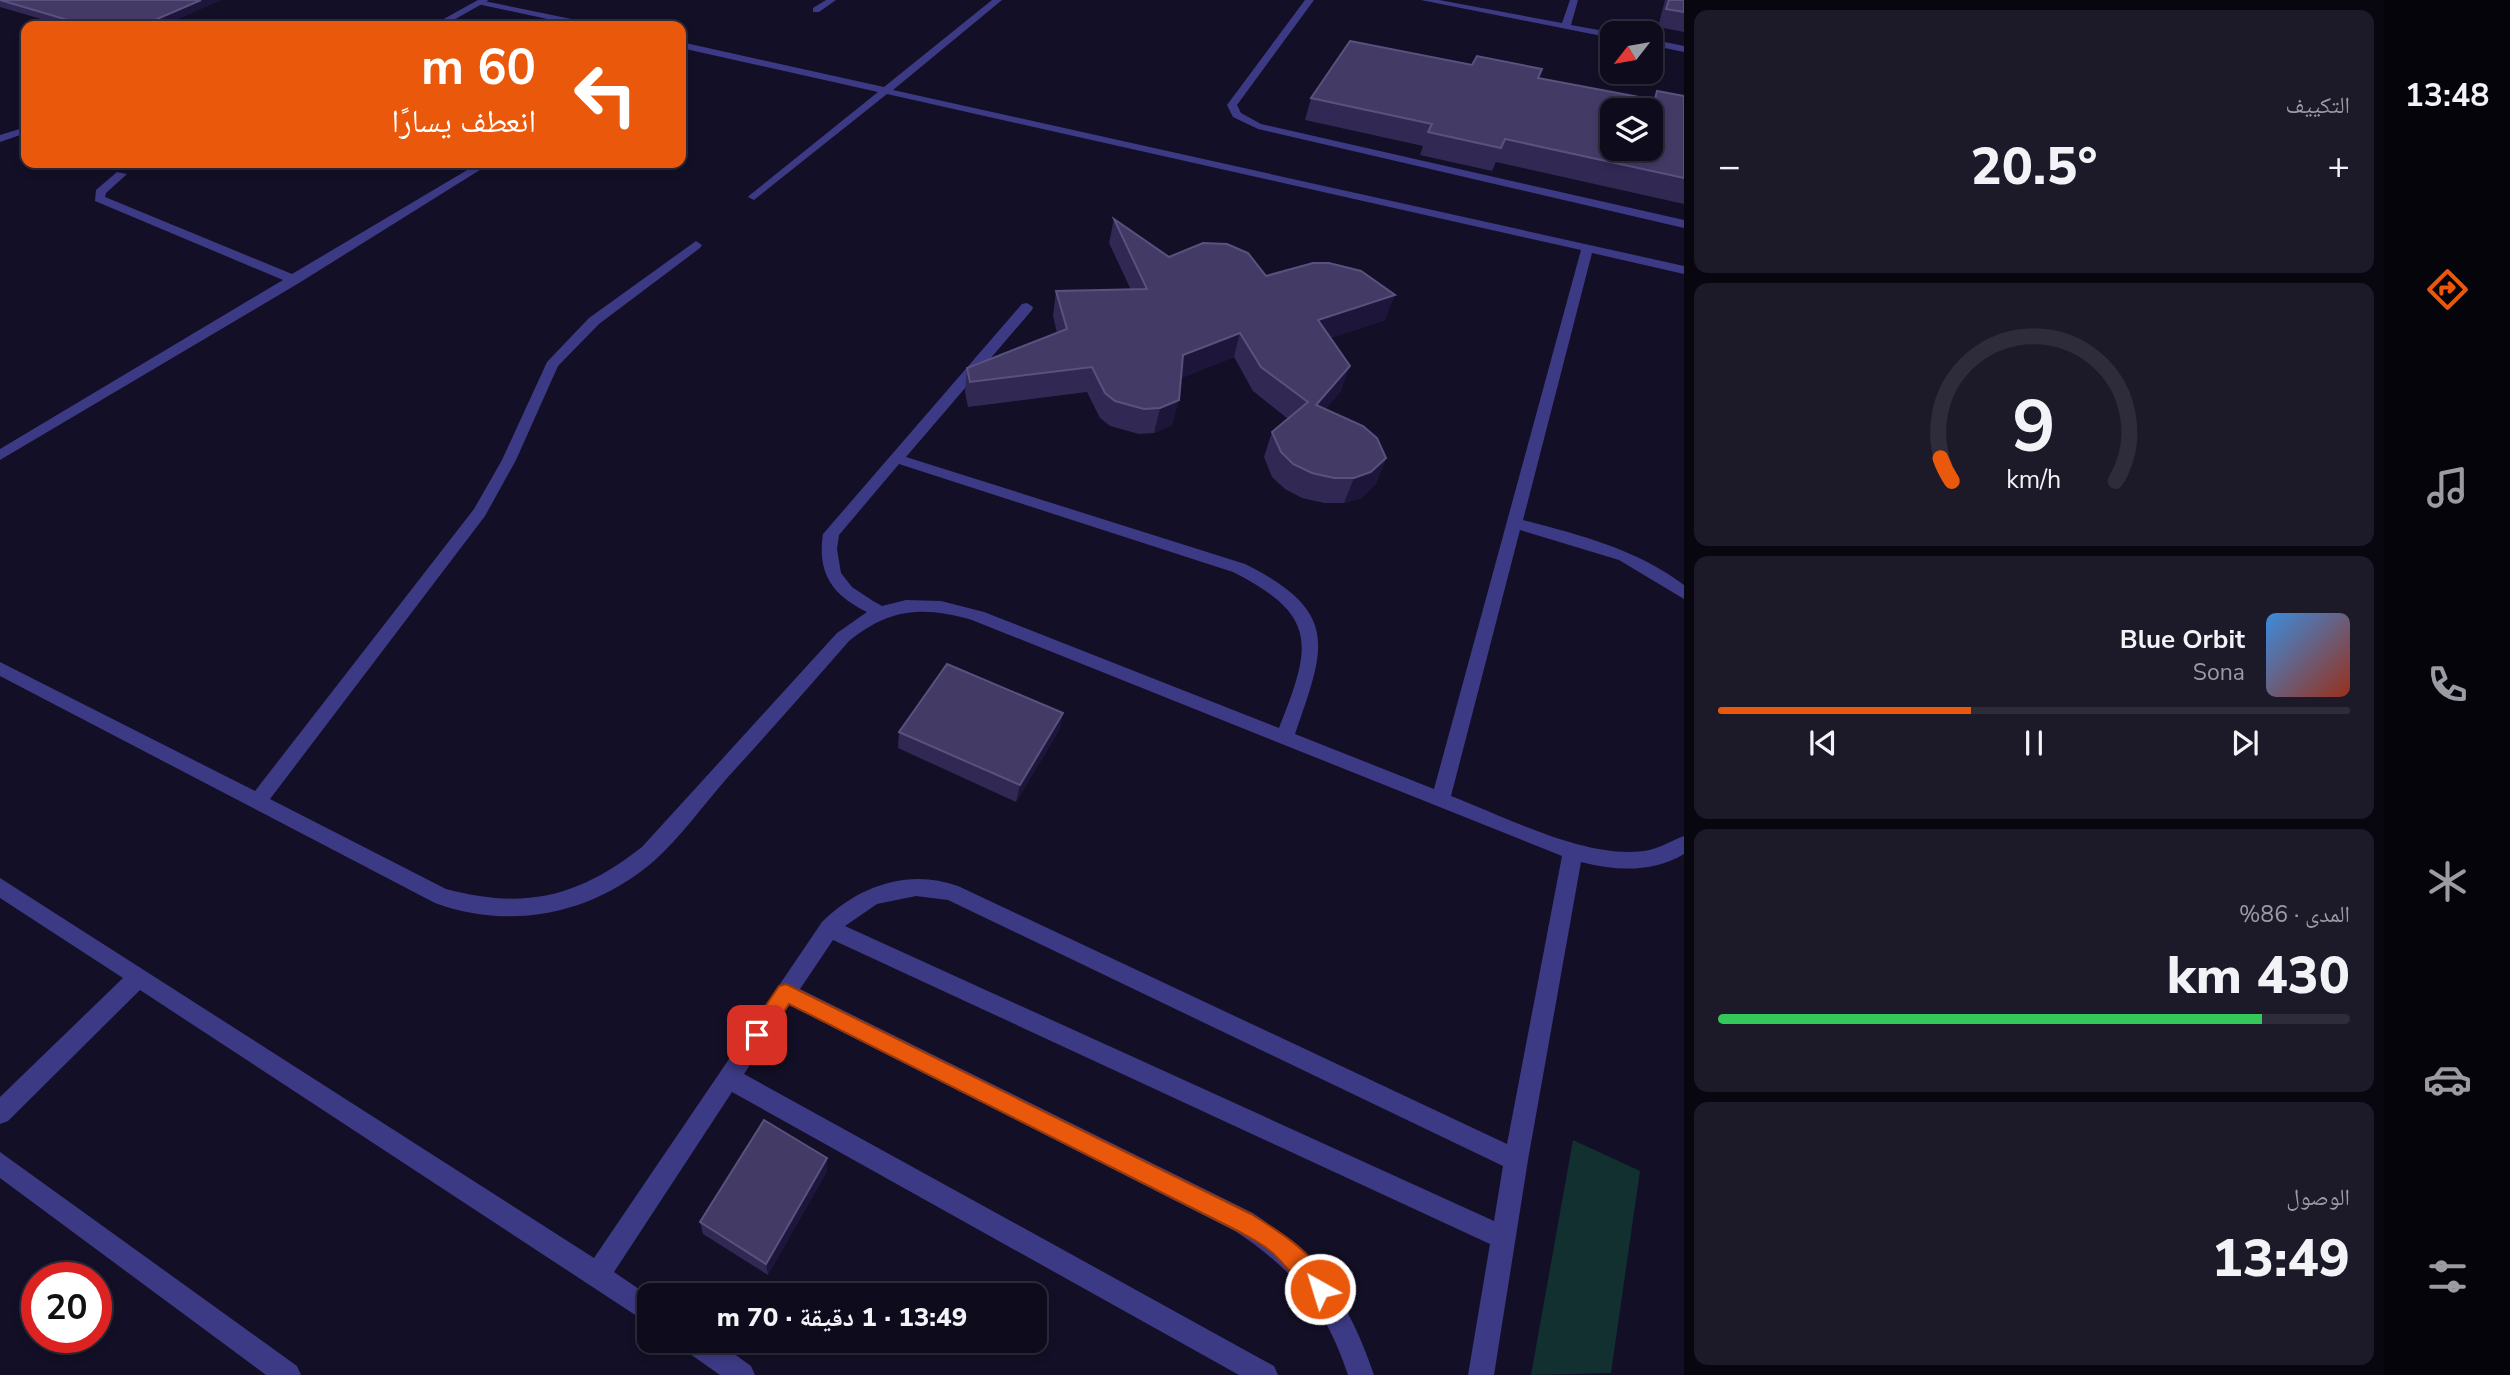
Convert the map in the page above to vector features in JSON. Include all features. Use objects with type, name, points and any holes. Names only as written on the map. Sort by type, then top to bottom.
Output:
[{"type":"street","points":[[816,10],[832,0]]},
{"type":"street","points":[[977,0],[996,2]]},
{"type":"street","points":[[1310,0],[1232,105],[1237,115],[1258,126],[1684,223]]},
{"type":"street","points":[[1426,0],[1600,33]]},
{"type":"street","points":[[1566,26],[1574,0]]},
{"type":"street","points":[[445,21],[483,1],[569,21]]},
{"type":"street","points":[[754,197],[996,2]]},
{"type":"street","points":[[1663,45],[1684,49]]},
{"type":"street","points":[[686,46],[1684,270]]},
{"type":"street","points":[[0,139],[21,132]]},
{"type":"street","points":[[0,455],[478,168]]},
{"type":"street","points":[[121,174],[100,192],[99,199],[295,280]]},
{"type":"street","points":[[258,802],[480,512],[514,450],[552,365],[594,321],[696,245]]},
{"type":"street","points":[[1441,799],[1587,249]]},
{"type":"street","points":[[880,612],[857,601],[841,586],[830,569],[827,551],[831,534],[1027,307]]},
{"type":"street","points":[[895,458],[1239,568],[1262,579],[1297,609],[1307,626],[1312,644],[1311,662],[1284,737]]},
{"type":"street","points":[[1514,523],[1614,550],[1641,562],[1684,593]]},
{"type":"street","points":[[0,668],[442,897],[470,906],[500,910],[532,909],[564,902],[596,890],[625,874],[649,853],[859,622],[880,612],[929,604],[954,607],[1573,852],[1626,862],[1649,860],[1670,854],[1684,844]]},
{"type":"street","points":[[1481,1375],[1516,1160],[1573,852]]},
{"type":"street","points":[[0,887],[637,1303]]},
{"type":"street","points":[[597,1275],[829,928],[844,912],[862,899],[883,891],[906,887],[928,887],[951,892],[1516,1160]]},
{"type":"street","points":[[829,928],[1505,1238]]},
{"type":"street","points":[[0,1112],[139,978]]},
{"type":"street","points":[[786,993],[1244,1222],[1277,1242],[1307,1272],[1332,1307],[1352,1344],[1361,1375]]},
{"type":"street","points":[[729,1078],[1265,1375]]},
{"type":"street","points":[[0,1164],[288,1375]]},
{"type":"street","points":[[711,1353],[742,1375]]},
{"type":"green space","points":[[1573,1140],[1640,1171],[1611,1373],[1531,1375]]},
{"type":"building","points":[[0,0],[201,0],[153,21],[71,21]]},
{"type":"building","points":[[1669,0],[1684,0],[1684,12],[1666,9]]},
{"type":"building","points":[[1350,41],[1472,65],[1477,56],[1542,69],[1538,78],[1644,98],[1600,98],[1600,160],[1505,139],[1501,148],[1428,132],[1432,124],[1311,98]]},
{"type":"building","points":[[1657,91],[1684,96],[1684,178],[1606,161],[1663,161],[1663,98],[1655,98]]},
{"type":"building","points":[[1114,219],[1169,257],[1203,243],[1227,244],[1248,253],[1266,276],[1313,263],[1329,263],[1361,271],[1395,295],[1318,320],[1350,366],[1316,405],[1363,426],[1377,438],[1386,458],[1371,472],[1354,478],[1334,478],[1312,473],[1293,464],[1281,452],[1272,432],[1308,402],[1261,367],[1240,333],[1183,355],[1179,400],[1160,408],[1144,409],[1115,401],[1105,393],[1092,367],[970,382],[967,368],[1067,329],[1056,291],[1147,289]]},
{"type":"building","points":[[947,664],[1063,713],[1020,785],[899,732]]},
{"type":"building","points":[[764,1120],[827,1158],[766,1264],[700,1222]]},
{"type":"route","points":[[757,1035],[786,993],[1244,1222],[1277,1242],[1320,1289]]}]
